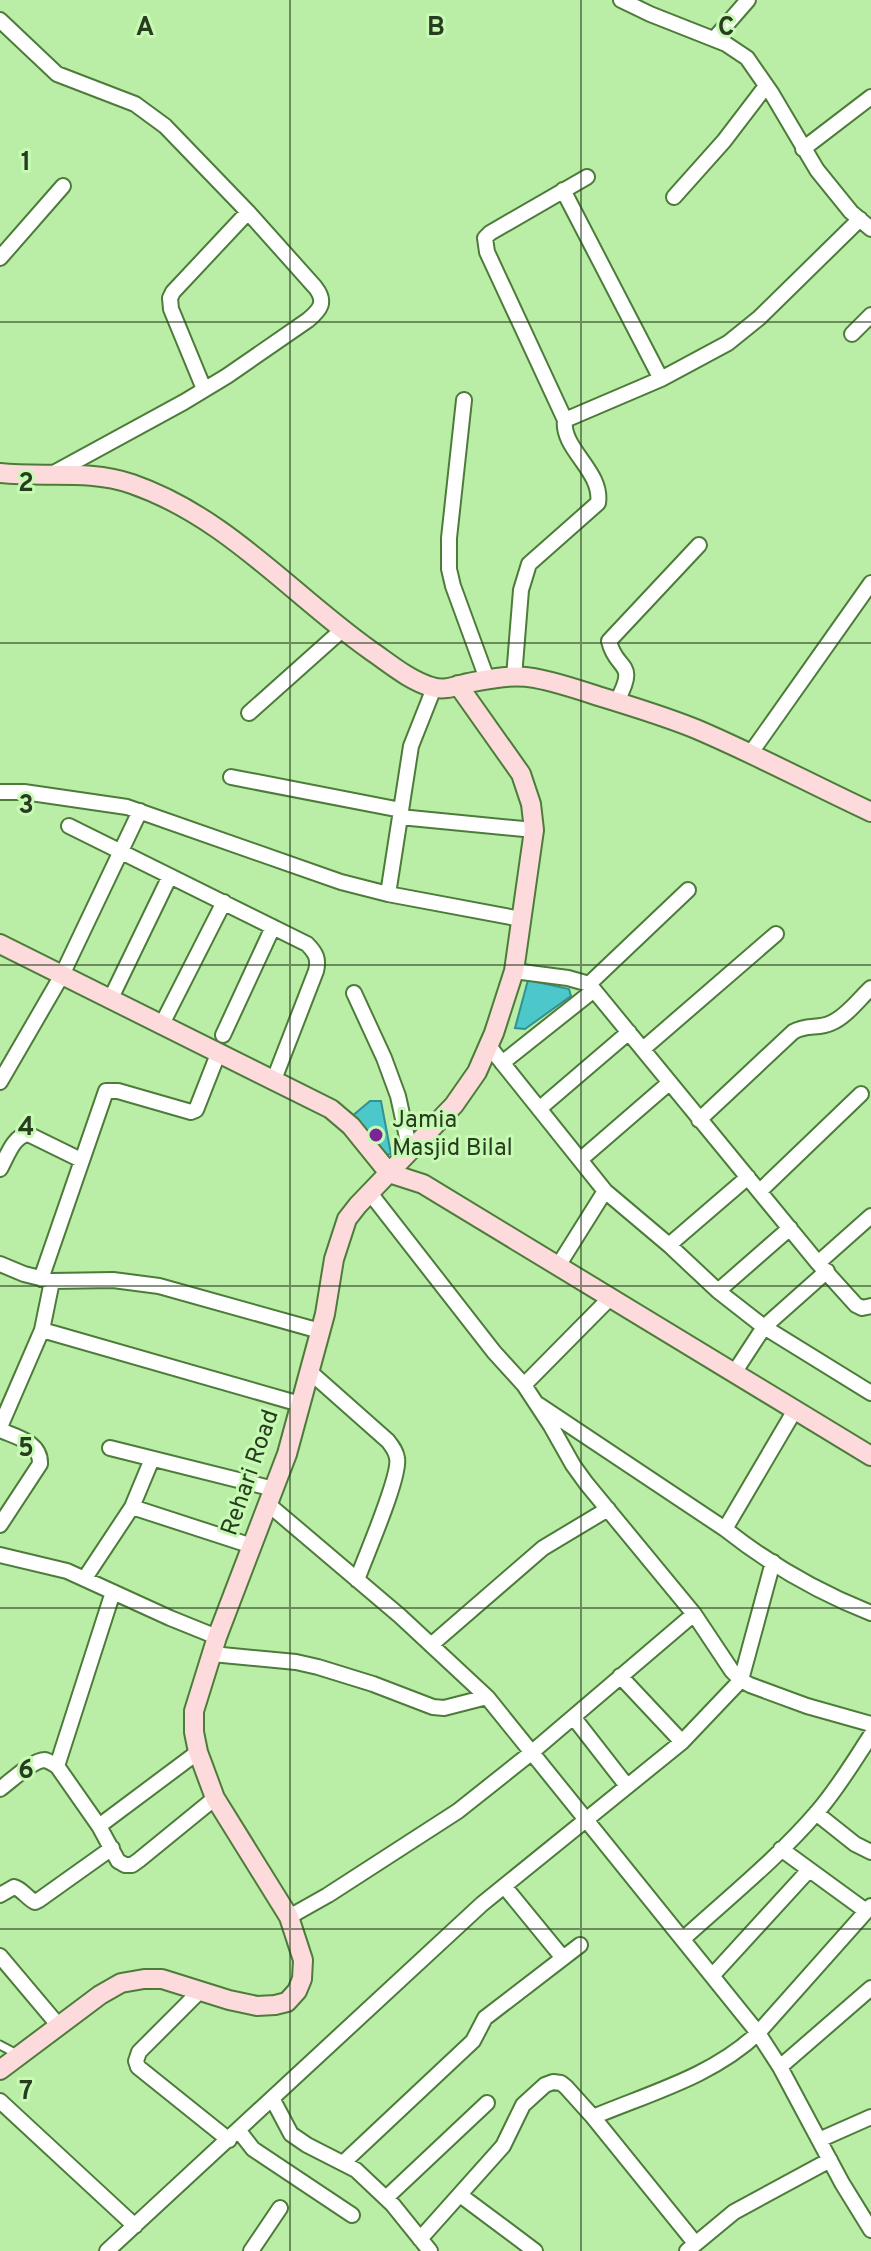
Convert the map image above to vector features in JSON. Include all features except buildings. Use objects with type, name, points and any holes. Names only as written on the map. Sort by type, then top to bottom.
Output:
[{"type":"main road","points":[[0,473],[104,477],[131,484],[201,517],[255,555],[342,630],[400,671],[434,688],[514,677],[552,682],[695,729],[871,812]]},
{"type":"main road","name":"Rehari Road","points":[[0,2070],[100,1995],[121,1983],[162,1979],[257,2006],[287,2002],[302,1979],[303,1960],[289,1917],[215,1798],[198,1752],[194,1711],[214,1645],[287,1454],[320,1331],[334,1259],[347,1219],[454,1105],[477,1072],[514,971],[534,830],[531,804],[521,774],[458,685]]},
{"type":"main road","points":[[0,944],[342,1117],[389,1173],[423,1184],[871,1456]]},
{"type":"street","points":[[565,420],[661,379],[716,350],[745,331],[865,224],[830,188],[747,58],[738,50],[621,0]]},
{"type":"street","points":[[714,39],[748,0]]},
{"type":"street","points":[[0,20],[57,74],[116,95],[150,114],[248,212],[321,295],[322,304],[308,320],[204,389],[52,474]]},
{"type":"street","points":[[674,197],[724,141],[766,86]]},
{"type":"street","points":[[803,149],[871,97]]},
{"type":"street","points":[[514,677],[521,590],[529,564],[598,503],[598,490],[565,433],[565,420],[484,244],[490,233],[587,177]]},
{"type":"street","points":[[0,258],[63,186]]},
{"type":"street","points":[[563,190],[661,379]]},
{"type":"street","points":[[204,389],[171,309],[170,298],[248,212]]},
{"type":"street","points":[[852,334],[871,315]]},
{"type":"street","points":[[464,400],[449,538],[449,569],[487,679]]},
{"type":"street","points":[[617,701],[625,685],[626,674],[609,641],[699,545]]},
{"type":"street","points":[[750,754],[871,583]]},
{"type":"street","points":[[249,713],[342,630]]},
{"type":"street","points":[[388,894],[411,746],[434,688]]},
{"type":"street","points":[[231,777],[401,813],[534,830]]},
{"type":"street","points":[[0,792],[93,800],[140,811],[317,874],[388,894],[521,919]]},
{"type":"street","points":[[0,1082],[62,975],[140,811]]},
{"type":"street","points":[[69,826],[307,944],[314,951],[318,960],[273,1082]]},
{"type":"street","points":[[110,1000],[170,876]]},
{"type":"street","points":[[502,1063],[592,987],[688,890]]},
{"type":"street","points":[[161,1026],[224,902]]},
{"type":"street","points":[[223,1035],[273,927]]},
{"type":"street","points":[[643,1049],[776,934]]},
{"type":"street","points":[[514,971],[568,978],[592,987],[699,1120],[856,1305],[862,1308],[871,1306]]},
{"type":"street","points":[[699,1120],[797,1029],[838,1020],[870,990]]},
{"type":"street","points":[[354,993],[398,1096],[410,1151]]},
{"type":"street","points":[[539,1109],[629,1032]]},
{"type":"street","points":[[488,1045],[605,1191],[718,1291],[764,1327],[871,1393]]},
{"type":"street","points":[[0,1525],[40,1464],[41,1457],[32,1444],[0,1428],[42,1330],[47,1280],[81,1160],[106,1091],[118,1091],[191,1112],[196,1110],[218,1054]]},
{"type":"street","points":[[580,1160],[669,1083]]},
{"type":"street","points":[[760,1191],[861,1094]]},
{"type":"street","points":[[0,1169],[22,1134],[28,1134],[81,1160]]},
{"type":"street","points":[[669,1245],[748,1177]]},
{"type":"street","points":[[558,1266],[605,1191]]},
{"type":"street","points":[[370,1193],[494,1352],[524,1385],[573,1465],[694,1614],[732,1671],[741,1680],[807,1706],[871,1724]]},
{"type":"street","points":[[734,1373],[764,1327],[871,1216]]},
{"type":"street","points":[[718,1291],[790,1228]]},
{"type":"street","points":[[0,1264],[47,1280],[113,1280],[159,1286],[320,1331]]},
{"type":"street","points":[[524,1385],[610,1298]]},
{"type":"street","points":[[42,1330],[300,1404]]},
{"type":"street","points":[[309,1371],[388,1441],[398,1459],[392,1486],[357,1580]]},
{"type":"street","points":[[536,1402],[751,1549],[850,1605],[871,1613]]},
{"type":"street","points":[[725,1529],[795,1410]]},
{"type":"street","points":[[110,1448],[271,1496],[357,1580],[487,1697],[758,2033],[871,2230]]},
{"type":"street","points":[[85,1578],[132,1507],[152,1459]]},
{"type":"street","points":[[132,1507],[252,1546]]},
{"type":"street","points":[[431,1645],[543,1548],[608,1509]]},
{"type":"street","points":[[2,1560],[67,1571],[85,1578],[214,1645],[318,1667],[433,1707],[444,1708],[487,1697]]},
{"type":"street","points":[[107,2251],[439,1943],[585,1819],[682,1742],[741,1680],[773,1562]]},
{"type":"street","points":[[57,1766],[113,1592]]},
{"type":"street","points":[[289,1917],[458,1811],[574,1718],[694,1614]]},
{"type":"street","points":[[620,1676],[682,1742]]},
{"type":"street","points":[[574,1718],[627,1786]]},
{"type":"street","points":[[683,1939],[816,1813],[871,1735]]},
{"type":"street","points":[[99,1826],[198,1752]]},
{"type":"street","points":[[0,1789],[39,1761],[47,1760],[57,1766],[99,1826],[118,1861],[125,1865],[132,1865],[215,1798]]},
{"type":"street","points":[[816,1813],[855,1844],[871,1852]]},
{"type":"street","points":[[0,1895],[14,1887],[35,1902],[112,1848]]},
{"type":"street","points":[[593,2117],[714,2067],[743,2047],[868,1908],[781,1849]]},
{"type":"street","points":[[712,1976],[809,1870]]},
{"type":"street","points":[[504,1886],[563,1958]]},
{"type":"street","points":[[343,2163],[473,2041],[485,2018],[580,1945]]},
{"type":"street","points":[[0,1956],[59,2026]]},
{"type":"street","points":[[780,2067],[871,1988]]},
{"type":"street","points":[[200,1991],[139,2052],[138,2067],[270,2162],[352,2215]]},
{"type":"street","points":[[420,2239],[503,2146],[523,2105],[545,2085],[553,2082],[561,2083],[593,2117],[691,2247],[734,2212],[830,2160]]},
{"type":"street","points":[[273,2100],[291,2134],[356,2170],[386,2198],[430,2251]]},
{"type":"street","points":[[0,2101],[135,2226]]},
{"type":"street","points":[[386,2198],[487,2103]]},
{"type":"street","points":[[819,2140],[871,2117]]},
{"type":"street","points":[[460,2195],[535,2251]]},
{"type":"street","points":[[251,2251],[280,2208]]},
{"type":"lane","points":[[0,2045],[19,2055]]},
{"type":"place","name":"Jamia Masjid Bilal","points":[[376,1135]]}]
